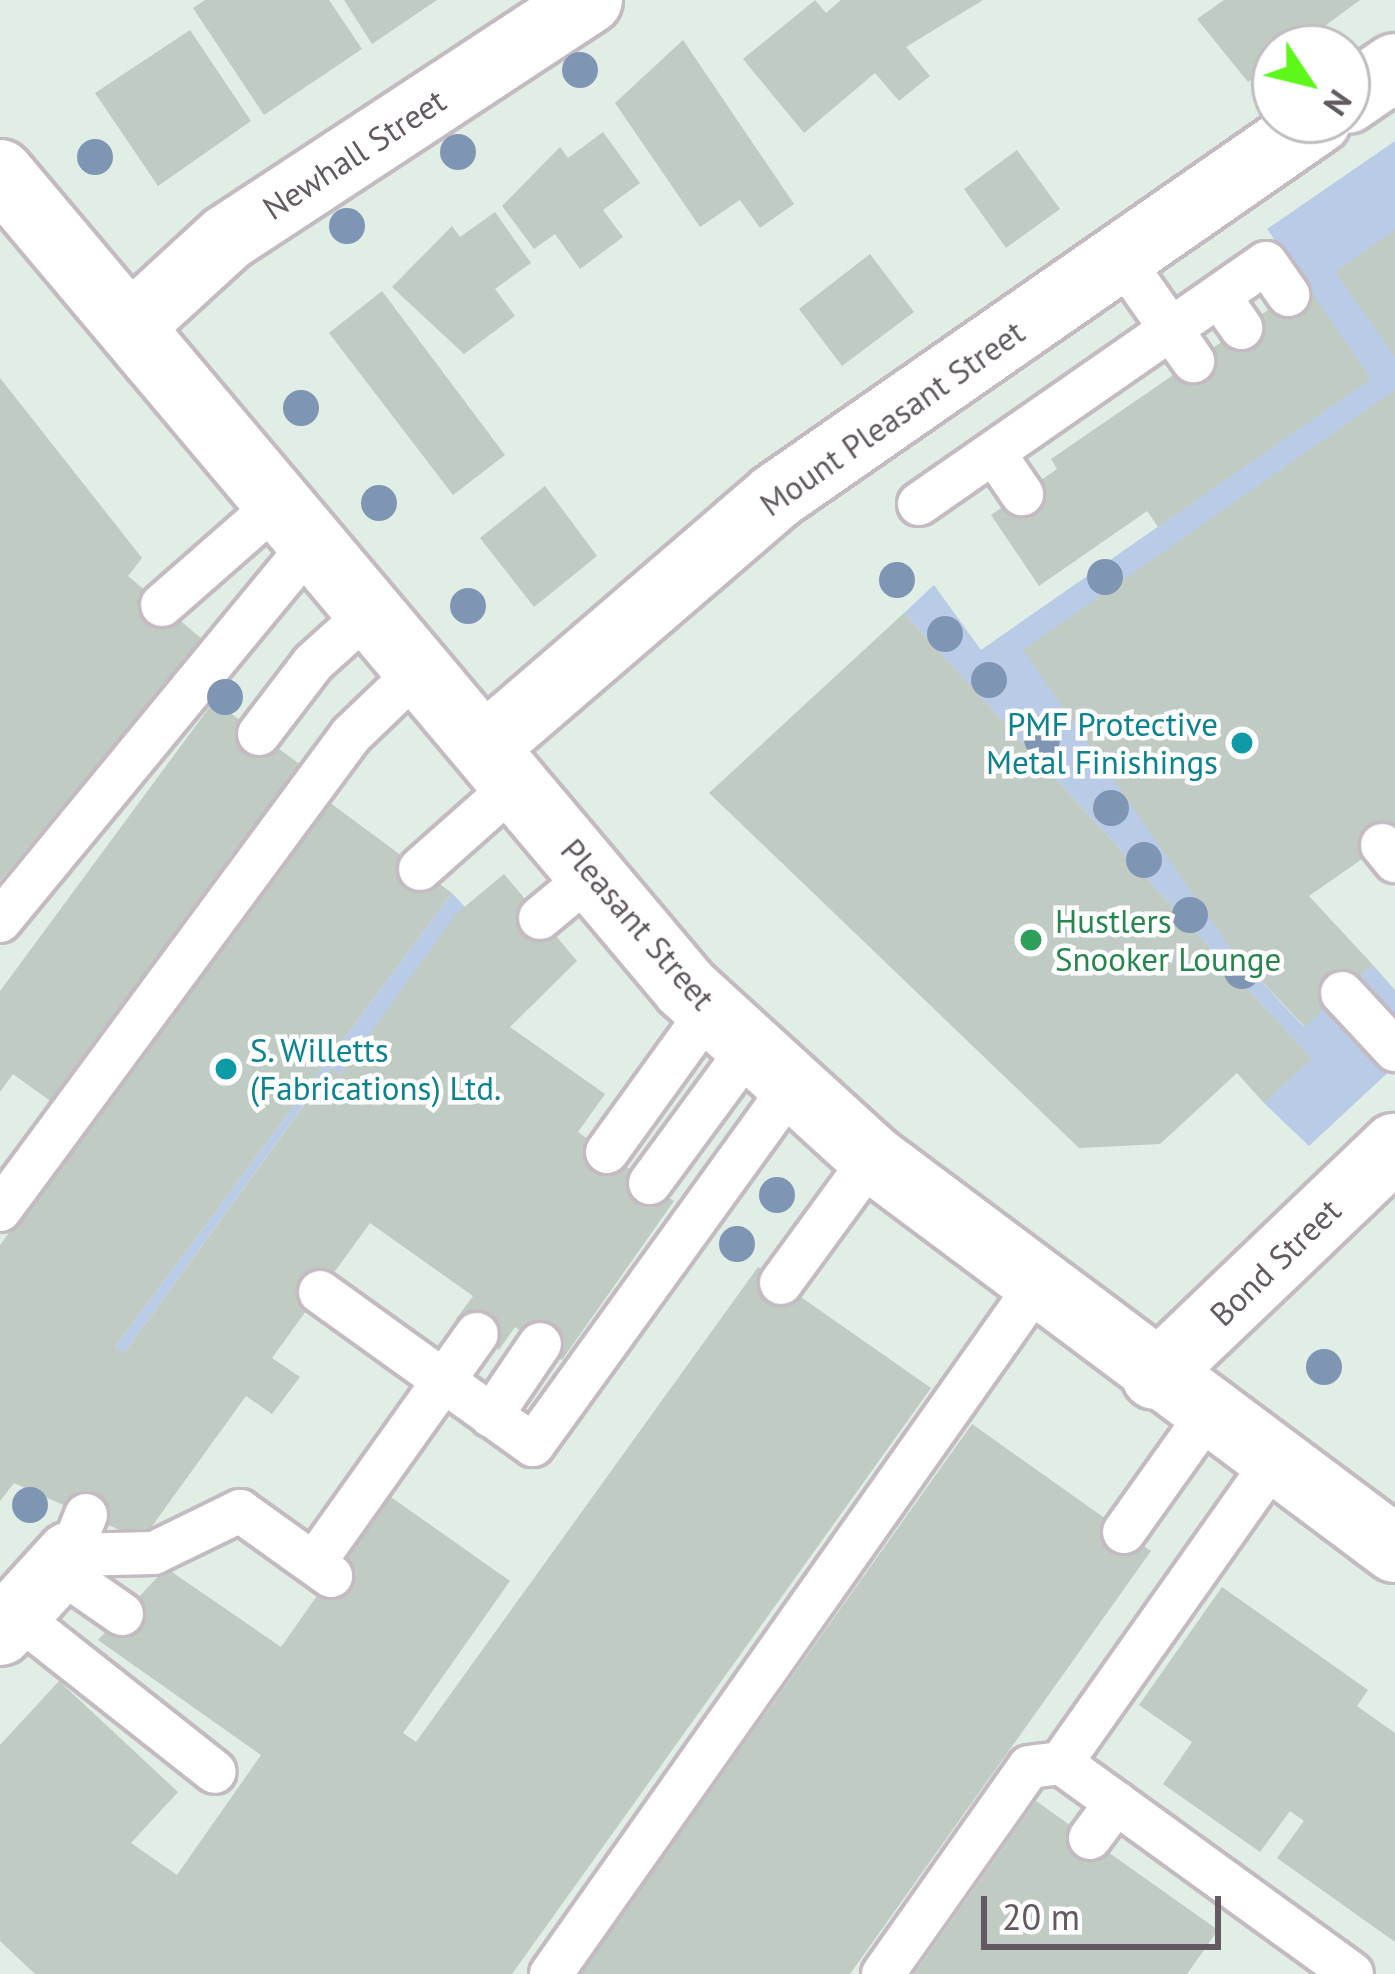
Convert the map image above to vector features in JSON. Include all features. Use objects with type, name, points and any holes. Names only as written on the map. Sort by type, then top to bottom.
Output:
[{"type":"street","name":"Newhall Street","points":[[132,325],[227,238],[589,0]]},
{"type":"street","name":"Mount Pleasant Street","points":[[503,763],[775,497],[1283,144]]},
{"type":"street","name":"Pleasant Street","points":[[0,173],[593,874],[751,1047],[872,1158],[1155,1376],[1395,1549]]},
{"type":"street","name":"Bond Street","points":[[1155,1376],[1393,1153]]},
{"type":"lane","points":[[1121,257],[1182,345]]},
{"type":"lane","points":[[919,504],[994,453],[1062,429],[1230,312],[1266,263],[1288,295]]},
{"type":"lane","points":[[994,453],[1022,494]]},
{"type":"lane","points":[[162,604],[298,520]]},
{"type":"lane","points":[[0,921],[298,520]]},
{"type":"lane","points":[[259,734],[313,663],[373,609]]},
{"type":"lane","points":[[0,1210],[351,735],[422,667]]},
{"type":"lane","points":[[420,869],[503,763]]},
{"type":"lane","points":[[540,918],[593,874]]},
{"type":"lane","points":[[1342,993],[1395,1050]]},
{"type":"lane","points":[[607,1152],[751,1047]]},
{"type":"lane","points":[[650,1183],[751,1047]]},
{"type":"lane","points":[[320,1292],[533,1445],[751,1047]]},
{"type":"lane","points":[[0,1168],[53,1138]]},
{"type":"lane","points":[[781,1283],[872,1158]]},
{"type":"lane","points":[[551,1974],[581,1927],[711,1768],[840,1586],[1037,1285]]},
{"type":"lane","points":[[46,1577],[154,1553],[240,1511],[322,1569],[478,1334]]},
{"type":"lane","points":[[491,1416],[540,1344]]},
{"type":"lane","points":[[1124,1532],[1208,1414]]},
{"type":"lane","points":[[1060,1763],[1274,1462]]},
{"type":"lane","points":[[46,1577],[122,1614]]},
{"type":"lane","points":[[46,1577],[165,1755],[215,1772]]},
{"type":"lane","points":[[883,1974],[1029,1767],[1060,1763],[1334,1969]]},
{"type":"lane","points":[[1090,1838],[1116,1803]]},
{"type":"shaded area","points":[[1395,141],[1395,390],[1232,950],[1304,1027],[1373,965],[1395,990],[1395,1066],[1309,1146],[1264,1103],[1311,1058],[904,613],[934,585],[981,650],[1370,379],[1267,229]]},
{"type":"shaded area","points":[[452,893],[465,907],[340,1075],[330,1069],[124,1353],[115,1347]]},
{"type":"building","points":[[205,0],[329,0],[362,49],[264,115],[193,8]]},
{"type":"building","points":[[344,0],[437,0],[372,44]]},
{"type":"building","points":[[815,0],[826,13],[841,0],[983,0],[906,47],[930,76],[899,101],[875,73],[804,133],[743,59]]},
{"type":"building","points":[[1224,0],[1360,0],[1328,24],[1251,24],[1248,82],[1197,19]]},
{"type":"building","points":[[190,30],[251,121],[158,186],[95,93]]},
{"type":"building","points":[[683,40],[794,204],[760,228],[740,200],[700,227],[615,103]]},
{"type":"building","points":[[603,132],[640,183],[603,210],[623,237],[580,269],[555,234],[534,249],[502,206],[560,147],[568,158]]},
{"type":"building","points":[[1017,150],[1060,209],[1006,248],[964,189]]},
{"type":"building","points":[[495,212],[531,263],[495,289],[515,316],[464,354],[392,287],[452,226],[460,237]]},
{"type":"building","points":[[1395,230],[1395,357],[1335,272]]},
{"type":"building","points":[[870,254],[914,312],[842,366],[799,309]]},
{"type":"building","points":[[1306,284],[1371,379],[1158,527],[1147,511],[1039,586],[991,515],[1057,469],[1051,459]]},
{"type":"building","points":[[382,291],[505,455],[453,495],[329,333]]},
{"type":"building","points":[[0,378],[142,558],[128,576],[202,639],[0,881]]},
{"type":"building","name":"PMF Protective Metal Finishings","points":[[1395,390],[1395,836],[1309,896],[1373,965],[1305,1027],[1232,950],[1023,650]]},
{"type":"building","points":[[545,486],[597,556],[534,607],[480,538]]},
{"type":"building","name":"Hustlers Snooker Lounge","points":[[904,613],[1312,1059],[1264,1103],[1237,1073],[1160,1144],[1079,1148],[709,793]]},
{"type":"building","points":[[214,701],[301,765],[53,1103],[13,1074],[0,1092],[0,991]]},
{"type":"building","points":[[329,802],[452,893],[115,1347],[124,1353],[331,1068],[340,1075],[456,914],[504,874],[577,961],[510,1027],[605,1094],[578,1132],[674,1201],[562,1360],[515,1327],[499,1350],[456,1319],[473,1296],[370,1223],[272,1358],[300,1377],[272,1414],[246,1396],[142,1540],[14,1483],[0,1501],[0,1245]]},
{"type":"building","points":[[758,1267],[931,1388],[512,1974],[35,1974],[0,1941],[0,1745],[59,1681],[178,1792],[131,1843],[177,1875],[261,1755],[98,1640],[166,1568],[281,1647],[388,1495],[510,1581],[403,1733],[416,1742]]},
{"type":"building","points":[[972,1424],[1151,1551],[850,1974],[580,1974]]},
{"type":"building","points":[[1222,1587],[1368,1690],[1357,1706],[1395,1733],[1395,1942],[1277,1858],[1304,1821],[1290,1811],[1260,1852],[1163,1784],[1192,1742],[1139,1705]]},
{"type":"building","points":[[1036,1801],[1218,1930],[1187,1974],[914,1974]]},
{"type":"place","name":"PMF Protective Metal Finishings","points":[[1242,743]]},
{"type":"place","name":"Hustlers Snooker Lounge","points":[[1031,940]]},
{"type":"place","name":"S. Willetts (Fabrications) Ltd.","points":[[226,1069]]}]
